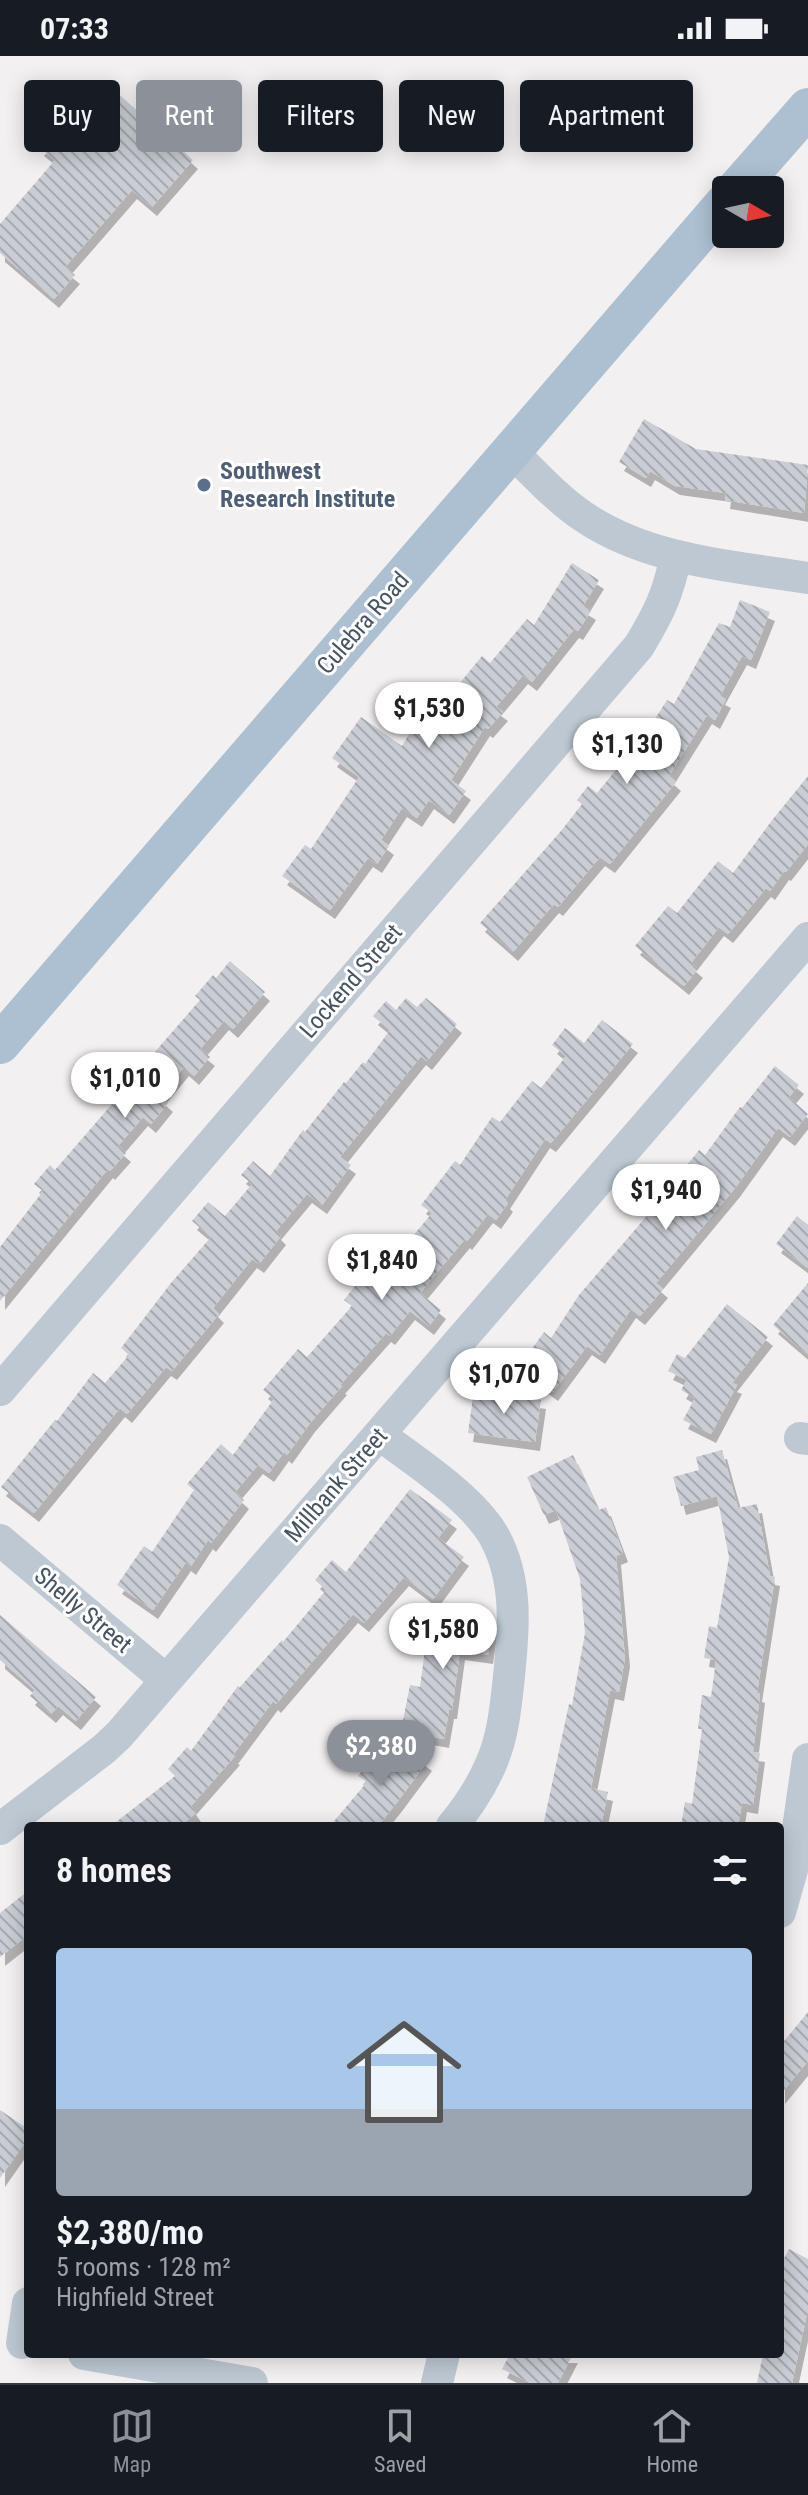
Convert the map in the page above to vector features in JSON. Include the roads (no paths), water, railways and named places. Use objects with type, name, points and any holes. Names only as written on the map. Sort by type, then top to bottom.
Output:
[{"type":"main road","points":[[748,176],[808,108]]},
{"type":"main road","name":"Culebra Road","points":[[0,1044],[712,218]]},
{"type":"street","points":[[511,451],[585,517],[620,536],[676,556],[808,578]]},
{"type":"street","name":"Lockend Street","points":[[0,1390],[639,646],[661,611],[669,591],[676,556]]},
{"type":"street","name":"Millbank Street","points":[[0,1829],[104,1749],[380,1435],[808,938]]},
{"type":"street","points":[[380,1435],[460,1496],[493,1536],[512,1591],[514,1626],[499,1744],[469,1805],[455,1822]]},
{"type":"street","name":"Shelly Street","points":[[0,1540],[166,1680]]},
{"type":"street","points":[[784,1898],[792,1870],[808,1759]]},
{"type":"street","points":[[17,2342],[24,2317]]},
{"type":"street","points":[[107,2358],[252,2383]]},
{"type":"street","points":[[437,2383],[443,2358]]},
{"type":"place","name":"Southwest Research Institute","points":[[204,485]]}]
